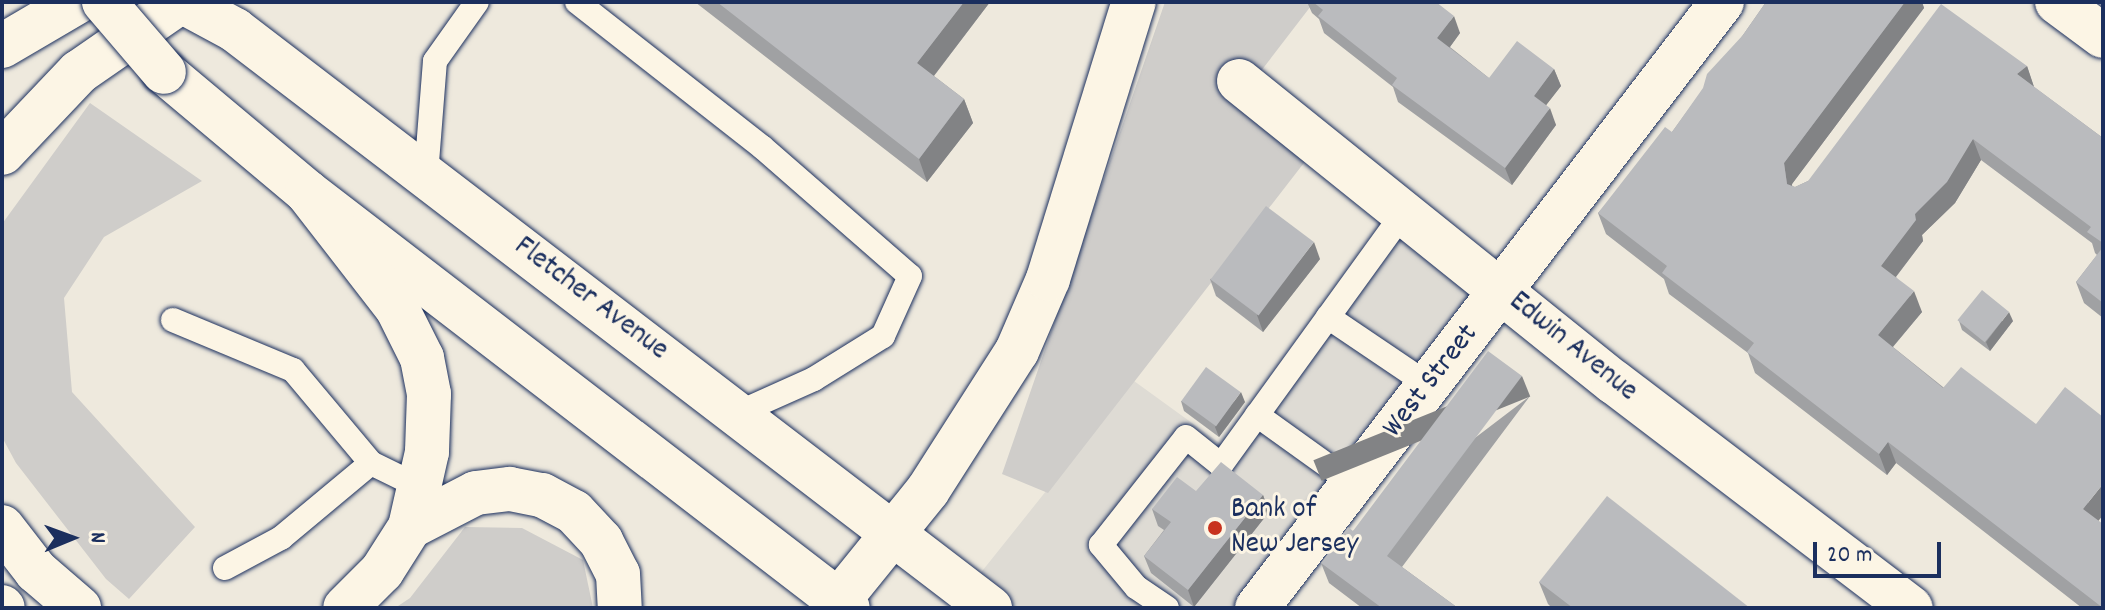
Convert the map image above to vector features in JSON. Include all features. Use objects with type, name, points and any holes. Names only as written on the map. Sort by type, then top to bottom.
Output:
[{"type":"main road","name":"Fletcher Avenue","points":[[182,2],[236,32],[895,532],[990,608]]},
{"type":"main road","points":[[2,153],[79,72],[182,2]]},
{"type":"main road","points":[[2,46],[80,4],[307,192],[844,604],[999,385],[1032,317],[1134,2]]},
{"type":"main road","name":"West Street","points":[[1266,605],[1353,484],[1722,2]]},
{"type":"main road","points":[[2057,2],[2103,36]]},
{"type":"main road","name":"Edwin Avenue","points":[[1239,81],[1402,215],[1911,608]]},
{"type":"main road","points":[[307,192],[397,308],[422,358],[430,422],[415,507],[382,571],[345,608]]},
{"type":"main road","points":[[415,507],[510,489],[542,495],[574,512],[601,541],[618,574],[620,608]]},
{"type":"main road","points":[[2,527],[36,571],[79,608]]},
{"type":"lane","points":[[426,175],[435,61],[477,2]]},
{"type":"lane","points":[[577,2],[762,147],[910,276],[883,336],[814,379],[738,413]]},
{"type":"lane","points":[[1167,608],[1136,587],[1101,545],[1186,437],[1221,465],[1402,215]]},
{"type":"lane","points":[[1328,317],[1429,385]]},
{"type":"lane","points":[[173,320],[293,370],[371,463],[415,507]]},
{"type":"lane","points":[[1257,415],[1353,484]]},
{"type":"lane","points":[[225,568],[281,538],[371,463]]},
{"type":"shaded area","points":[[1165,2],[1314,2],[1248,88],[1317,146],[1048,493],[1002,474]]},
{"type":"shaded area","points":[[90,103],[202,181],[104,237],[64,298],[72,392],[195,527],[129,599],[106,579],[16,463],[2,437],[2,224]]},
{"type":"shaded area","points":[[1396,210],[1502,291],[1257,608],[990,608],[967,590],[1134,381],[1221,444]]},
{"type":"shaded area","points":[[465,527],[522,528],[583,560],[593,608],[395,608],[410,598]]},
{"type":"building","points":[[717,2],[964,2],[917,63],[964,99],[919,159]]},
{"type":"building","points":[[1313,2],[1436,2],[1454,16],[1437,38],[1489,78],[1517,41],[1554,69],[1534,96],[1550,108],[1505,168],[1392,85],[1397,78],[1318,16],[1323,10]]},
{"type":"building","points":[[1766,2],[1905,2],[1784,163],[1787,184],[1795,187],[1808,181],[1941,4],[2027,66],[2017,74],[2103,138],[2103,243],[2087,232],[2091,227],[1973,139],[1947,182],[1915,214],[1916,220],[1881,266],[1914,291],[1878,335],[1943,388],[1961,367],[2036,424],[2065,387],[2103,417],[2103,484],[2083,509],[2103,524],[2103,608],[1888,442],[1879,454],[1747,352],[1754,343],[1662,273],[1667,266],[1598,213],[1665,127],[1672,132],[1703,88],[1707,74],[1743,35]]},
{"type":"building","points":[[1266,206],[1314,242],[1259,316],[1211,279]]},
{"type":"building","points":[[2103,247],[2103,303],[2076,282]]},
{"type":"building","points":[[1982,290],[2009,312],[1985,342],[1957,320]]},
{"type":"building","points":[[1488,351],[1522,376],[1387,556],[1458,608],[1382,608],[1321,563],[1348,527],[1353,531]]},
{"type":"building","points":[[1206,367],[1241,392],[1216,426],[1181,401]]},
{"type":"building","points":[[1221,462],[1263,495],[1188,590],[1144,556],[1171,522],[1152,509],[1177,477],[1196,491]]},
{"type":"building","points":[[1607,496],[1750,608],[1573,608],[1539,582]]},
{"type":"place","name":"Bank of New Jersey","points":[[1215,528]]}]
